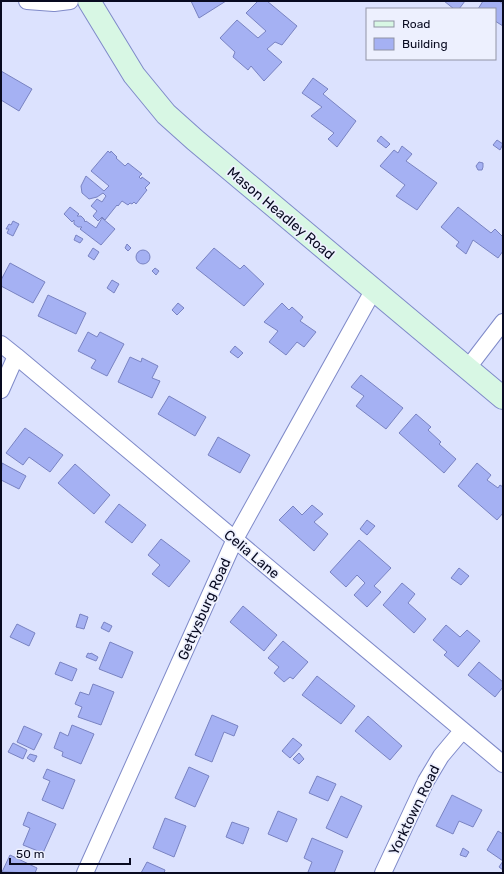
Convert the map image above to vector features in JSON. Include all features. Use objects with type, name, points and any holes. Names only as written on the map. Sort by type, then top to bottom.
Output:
[{"type":"main road","name":"Mason Headley Road","points":[[89,1],[134,75],[166,114],[373,291],[503,398]]},
{"type":"street","points":[[27,1],[54,3],[70,1]]},
{"type":"street","name":"Gettysburg Road","points":[[85,873],[235,539],[373,291]]},
{"type":"street","points":[[467,369],[503,322]]},
{"type":"street","name":"Celia Lane","points":[[1,344],[503,764]]},
{"type":"street","points":[[1,390],[16,356]]},
{"type":"street","name":"Yorktown Road","points":[[383,873],[426,781],[441,756],[462,731]]},
{"type":"building","points":[[191,1],[226,1],[199,18]]},
{"type":"building","points":[[258,1],[267,1],[297,26],[282,45],[275,42],[267,49],[282,62],[264,81],[251,66],[248,70],[233,57],[235,52],[220,38],[237,20],[258,38],[266,31],[246,13]]},
{"type":"building","points":[[444,1],[465,1],[460,8],[453,8]]},
{"type":"building","points":[[483,1],[499,1],[503,4],[503,26],[496,22],[496,8],[479,8]]},
{"type":"building","points":[[1,71],[32,89],[19,111],[1,100]]},
{"type":"building","points":[[313,78],[328,89],[323,94],[356,121],[337,147],[328,139],[334,133],[311,116],[322,107],[302,93]]},
{"type":"building","points":[[381,136],[390,144],[386,148],[377,141]]},
{"type":"building","points":[[497,140],[503,144],[500,150],[493,145]]},
{"type":"building","points":[[402,146],[412,154],[406,161],[437,183],[417,210],[396,196],[405,185],[380,166],[394,150],[398,153]]},
{"type":"building","points":[[108,151],[110,153],[111,151],[125,166],[128,163],[142,174],[139,177],[141,179],[142,177],[150,183],[145,188],[147,190],[136,204],[134,202],[128,205],[122,201],[105,220],[102,217],[98,221],[93,216],[97,211],[91,206],[97,199],[102,202],[106,196],[103,193],[97,197],[89,199],[82,193],[81,186],[86,176],[104,191],[109,186],[91,171]]},
{"type":"building","points":[[479,162],[483,163],[482,170],[478,170],[476,166]]},
{"type":"building","points":[[70,207],[79,214],[77,216],[81,216],[85,222],[86,221],[96,228],[102,218],[115,229],[101,245],[80,229],[82,227],[78,227],[74,224],[74,220],[72,222],[64,214]]},
{"type":"building","points":[[458,207],[491,233],[495,229],[503,237],[503,251],[498,258],[473,240],[466,254],[456,246],[459,242],[441,227]]},
{"type":"building","points":[[13,221],[19,224],[13,236],[7,233],[9,229],[6,229]]},
{"type":"building","points":[[76,235],[83,239],[80,243],[74,240]]},
{"type":"building","points":[[127,244],[131,248],[128,251],[125,248]]},
{"type":"building","points":[[93,248],[99,252],[94,260],[88,256]]},
{"type":"building","points":[[214,248],[240,269],[244,265],[264,284],[244,306],[196,268]]},
{"type":"building","points":[[143,250],[148,252],[150,257],[148,262],[143,264],[138,262],[136,257],[138,252]]},
{"type":"building","points":[[10,263],[45,282],[33,303],[1,286],[1,280]]},
{"type":"building","points":[[155,268],[159,271],[156,275],[152,271]]},
{"type":"building","points":[[112,280],[119,284],[114,293],[107,288]]},
{"type":"building","points":[[48,295],[86,313],[76,334],[38,316]]},
{"type":"building","points":[[178,303],[184,308],[177,315],[172,310]]},
{"type":"building","points":[[282,303],[289,310],[292,307],[303,317],[300,321],[316,332],[304,347],[297,342],[286,355],[269,342],[278,331],[264,322]]},
{"type":"building","points":[[88,332],[97,337],[100,332],[124,344],[107,376],[91,368],[96,360],[78,351]]},
{"type":"building","points":[[235,346],[243,353],[238,358],[230,352]]},
{"type":"building","points":[[130,357],[141,362],[142,358],[158,366],[152,378],[160,381],[152,398],[118,382]]},
{"type":"building","points":[[361,375],[403,408],[386,429],[356,406],[364,396],[351,387]]},
{"type":"building","points":[[169,396],[206,417],[195,436],[158,414]]},
{"type":"building","points":[[416,414],[431,427],[428,430],[441,442],[439,444],[456,459],[444,473],[399,433]]},
{"type":"building","points":[[25,428],[63,455],[50,472],[29,457],[23,465],[6,453]]},
{"type":"building","points":[[218,437],[250,455],[240,473],[208,455]]},
{"type":"building","points":[[2,463],[26,476],[19,489],[1,480]]},
{"type":"building","points":[[477,463],[491,475],[487,480],[498,488],[500,485],[503,487],[503,513],[497,520],[458,486]]},
{"type":"building","points":[[75,464],[110,495],[94,514],[58,483]]},
{"type":"building","points":[[119,504],[146,525],[132,543],[105,522]]},
{"type":"building","points":[[312,505],[323,514],[314,522],[328,534],[314,551],[279,520],[293,506],[302,515]]},
{"type":"building","points":[[367,520],[375,526],[367,535],[360,529]]},
{"type":"building","points":[[161,539],[190,561],[169,587],[152,574],[160,565],[148,555]]},
{"type":"building","points":[[359,540],[391,568],[374,586],[381,592],[367,607],[354,595],[365,583],[357,575],[346,587],[330,572]]},
{"type":"building","points":[[459,568],[469,576],[461,585],[451,578]]},
{"type":"building","points":[[402,583],[415,594],[408,603],[426,619],[414,633],[383,605]]},
{"type":"building","points":[[243,606],[277,635],[264,651],[230,622]]},
{"type":"building","points":[[80,614],[88,617],[84,629],[76,627]]},
{"type":"building","points":[[104,622],[112,626],[109,632],[101,628]]},
{"type":"building","points":[[17,624],[35,633],[29,646],[10,637]]},
{"type":"building","points":[[446,625],[460,637],[467,630],[480,641],[458,667],[444,655],[447,652],[433,640]]},
{"type":"building","points":[[283,641],[308,662],[293,679],[290,677],[284,682],[274,673],[279,667],[268,658]]},
{"type":"building","points":[[110,642],[133,652],[122,678],[99,669]]},
{"type":"building","points":[[88,653],[98,657],[96,661],[86,657]]},
{"type":"building","points":[[60,662],[77,669],[72,681],[55,674]]},
{"type":"building","points":[[479,662],[503,682],[503,687],[495,697],[468,675]]},
{"type":"building","points":[[317,676],[355,706],[341,724],[302,695]]},
{"type":"building","points":[[93,684],[114,692],[101,725],[78,717],[82,707],[75,704],[80,692],[89,695]]},
{"type":"building","points":[[212,715],[238,726],[234,736],[224,732],[212,762],[195,755]]},
{"type":"building","points":[[368,716],[402,746],[390,760],[355,731]]},
{"type":"building","points":[[72,725],[94,734],[81,764],[62,756],[63,752],[54,748],[60,732],[68,736]]},
{"type":"building","points":[[24,726],[42,734],[34,750],[17,742]]},
{"type":"building","points":[[293,738],[302,745],[290,758],[282,751]]},
{"type":"building","points":[[13,743],[27,750],[23,759],[8,752]]},
{"type":"building","points":[[299,753],[304,759],[299,764],[293,759]]},
{"type":"building","points":[[30,754],[37,756],[34,762],[27,758]]},
{"type":"building","points":[[189,767],[209,776],[195,807],[175,798]]},
{"type":"building","points":[[47,769],[75,780],[63,809],[42,800],[50,781],[43,778]]},
{"type":"building","points":[[317,776],[336,784],[328,801],[309,793]]},
{"type":"building","points":[[452,795],[482,810],[473,827],[459,821],[453,834],[436,826]]},
{"type":"building","points":[[341,796],[362,806],[347,838],[326,828]]},
{"type":"building","points":[[278,811],[297,819],[287,842],[268,834]]},
{"type":"building","points":[[28,812],[56,824],[43,853],[23,845],[30,828],[23,825]]},
{"type":"building","points":[[165,818],[186,826],[174,857],[153,848]]},
{"type":"building","points":[[232,822],[249,828],[243,844],[226,837]]},
{"type":"building","points":[[498,831],[503,834],[503,861],[487,850]]},
{"type":"building","points":[[312,838],[343,851],[334,873],[308,872],[312,862],[304,858]]},
{"type":"building","points":[[463,848],[469,852],[466,857],[460,855]]},
{"type":"building","points":[[10,855],[37,868],[35,873],[2,872]]},
{"type":"building","points":[[503,861],[503,870],[499,867]]},
{"type":"building","points":[[147,862],[165,870],[164,873],[141,873]]}]
